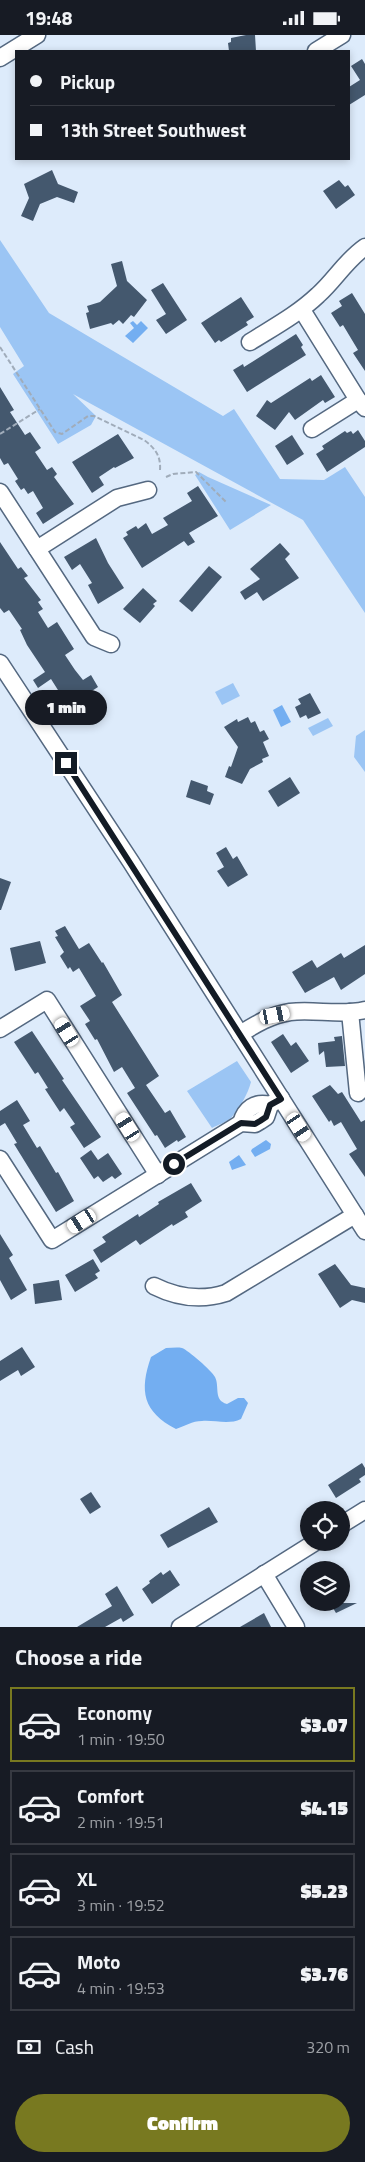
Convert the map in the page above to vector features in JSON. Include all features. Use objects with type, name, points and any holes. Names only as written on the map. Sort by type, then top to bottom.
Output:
[{"type":"street","points":[[2,53],[38,35]]},
{"type":"street","points":[[318,50],[342,35]]},
{"type":"street","points":[[250,341],[302,310],[348,261],[365,247]]},
{"type":"street","points":[[302,310],[361,404],[312,429]]},
{"type":"street","points":[[37,549],[117,498],[148,490]]},
{"type":"street","points":[[0,492],[94,637],[111,644]]},
{"type":"street","points":[[0,663],[131,862],[240,1034],[276,1102],[365,1231]]},
{"type":"street","points":[[0,1029],[47,1001],[158,1175]]},
{"type":"street","points":[[240,1034],[260,1021],[291,1012],[358,1011],[358,1093]]},
{"type":"street","points":[[0,1159],[52,1240],[241,1123],[246,1111],[251,1107],[262,1103],[276,1102]]},
{"type":"street","points":[[154,1286],[173,1294],[192,1298],[226,1293],[355,1215]]},
{"type":"street","points":[[350,1519],[365,1510]]},
{"type":"street","points":[[180,1627],[301,1551]]},
{"type":"street","points":[[264,1574],[296,1627]]},
{"type":"path","points":[[0,347],[55,433],[60,435],[88,416],[94,416],[144,439],[159,455],[160,470]]},
{"type":"path","points":[[0,434],[40,409]]},
{"type":"path","points":[[166,477],[173,474],[196,472],[227,503]]},
{"type":"shaded area","points":[[0,240],[49,313],[223,416],[234,409],[280,479],[324,480],[345,467],[365,497],[365,613],[303,520],[73,394],[96,416],[91,425],[58,444],[13,374],[24,366],[0,327]]},
{"type":"shaded area","points":[[133,321],[137,325],[141,321],[148,328],[133,343],[125,336],[134,328],[130,323]]},
{"type":"shaded area","points":[[199,472],[271,505],[230,530],[195,475]]},
{"type":"shaded area","points":[[233,683],[240,696],[222,705],[215,692]]},
{"type":"shaded area","points":[[282,705],[291,722],[281,727],[273,710]]},
{"type":"shaded area","points":[[328,718],[333,726],[313,736],[308,728]]},
{"type":"shaded area","points":[[365,730],[365,772],[354,757],[356,736]]},
{"type":"shaded area","points":[[237,1061],[251,1082],[250,1087],[231,1118],[212,1128],[187,1091]]},
{"type":"shaded area","points":[[266,1140],[271,1144],[270,1149],[255,1157],[251,1151],[252,1149]]},
{"type":"shaded area","points":[[239,1155],[246,1165],[232,1170],[229,1162]]},
{"type":"shaded area","points":[[166,1348],[182,1348],[205,1366],[215,1377],[218,1396],[223,1402],[227,1404],[238,1398],[244,1398],[248,1403],[241,1419],[227,1422],[198,1421],[176,1429],[156,1415],[150,1408],[147,1399],[145,1380],[151,1357]]},
{"type":"building","points":[[255,35],[256,50],[229,50],[228,43],[231,42],[231,38]]},
{"type":"building","points":[[362,59],[365,64],[365,95],[350,104],[350,86],[360,80],[351,66]]},
{"type":"building","points":[[52,170],[58,184],[78,192],[74,203],[57,197],[40,204],[33,221],[21,216],[29,198],[24,184]]},
{"type":"building","points":[[339,180],[345,187],[348,185],[355,195],[336,209],[323,191]]},
{"type":"building","points":[[122,261],[127,281],[147,300],[134,317],[131,315],[123,324],[119,320],[113,325],[111,323],[90,329],[86,313],[89,312],[87,306],[100,302],[117,286],[111,264]]},
{"type":"building","points":[[163,283],[187,320],[166,334],[156,320],[166,314],[151,290]]},
{"type":"building","points":[[352,293],[365,314],[365,371],[353,353],[358,350],[343,325],[340,327],[331,313],[342,306],[339,301]]},
{"type":"building","points":[[241,297],[254,317],[246,322],[248,325],[221,342],[219,340],[215,343],[201,323]]},
{"type":"building","points":[[296,334],[303,345],[301,347],[306,355],[247,392],[233,370],[243,364],[244,367]]},
{"type":"building","points":[[321,375],[335,397],[325,403],[323,400],[295,420],[289,412],[275,430],[256,416],[267,400],[271,403],[310,378],[312,381]]},
{"type":"building","points":[[0,387],[14,410],[10,412],[25,435],[30,432],[41,448],[35,452],[47,470],[52,467],[57,474],[54,477],[74,504],[43,524],[36,513],[43,508],[33,491],[28,494],[24,488],[21,490],[15,481],[18,479],[8,463],[4,465],[0,458]]},
{"type":"building","points":[[358,430],[365,441],[365,447],[327,472],[316,454],[324,449],[322,446],[345,431],[347,433],[351,431],[353,434]]},
{"type":"building","points":[[118,434],[134,458],[114,467],[99,477],[104,485],[92,493],[72,462]]},
{"type":"building","points":[[292,435],[304,454],[287,465],[275,446]]},
{"type":"building","points":[[198,486],[218,516],[189,533],[195,542],[188,546],[184,541],[142,568],[123,538],[128,535],[126,532],[136,526],[138,529],[146,523],[152,534],[168,525],[163,518],[192,501],[187,493]]},
{"type":"building","points":[[96,538],[108,563],[124,588],[98,604],[88,585],[92,583],[80,564],[72,570],[64,557]]},
{"type":"building","points":[[0,542],[18,569],[21,567],[28,576],[24,578],[41,600],[38,602],[43,609],[38,612],[48,628],[57,622],[74,649],[65,655],[75,670],[83,680],[91,675],[98,687],[73,703],[68,695],[63,698],[51,679],[38,688],[33,680],[45,672],[27,645],[20,630],[22,629],[9,610],[4,613],[0,608]]},
{"type":"building","points":[[280,543],[290,554],[285,559],[299,578],[263,601],[257,592],[245,600],[240,592],[260,579],[250,569]]},
{"type":"building","points":[[209,566],[222,577],[192,612],[179,601]]},
{"type":"building","points":[[143,588],[157,601],[140,623],[123,609]]},
{"type":"building","points":[[310,693],[321,713],[308,719],[306,715],[300,718],[295,707],[301,704],[298,699]]},
{"type":"building","points":[[248,717],[251,723],[255,721],[260,732],[264,730],[269,739],[263,742],[269,756],[262,759],[263,762],[250,769],[242,784],[225,777],[229,766],[231,767],[238,747],[224,727],[237,719],[238,722]]},
{"type":"building","points":[[290,777],[300,793],[278,807],[268,791]]},
{"type":"building","points":[[191,780],[208,786],[207,791],[214,794],[210,805],[186,797]]},
{"type":"building","points":[[226,847],[233,859],[237,856],[248,875],[228,887],[217,871],[224,867],[216,853]]},
{"type":"building","points":[[0,878],[11,882],[1,910],[0,910]]},
{"type":"building","points":[[65,926],[79,949],[89,943],[103,962],[122,995],[112,1002],[159,1076],[146,1085],[165,1113],[170,1110],[186,1137],[178,1142],[177,1140],[165,1148],[157,1135],[155,1136],[127,1093],[135,1088],[122,1067],[114,1072],[97,1039],[95,1040],[85,1024],[90,1021],[80,1006],[96,996],[79,968],[73,972],[70,967],[68,969],[60,956],[64,952],[55,937],[58,936],[55,931]]},
{"type":"building","points":[[40,941],[46,963],[15,971],[10,948]]},
{"type":"building","points":[[365,945],[365,974],[341,990],[334,977],[305,993],[292,972],[312,960],[317,968],[341,953],[344,958]]},
{"type":"building","points":[[32,1031],[64,1079],[62,1080],[101,1137],[84,1148],[70,1127],[75,1124],[64,1108],[60,1112],[45,1089],[48,1088],[38,1072],[35,1074],[14,1042]]},
{"type":"building","points":[[283,1034],[291,1046],[296,1042],[309,1061],[291,1073],[271,1042]]},
{"type":"building","points":[[342,1036],[345,1066],[326,1067],[324,1051],[319,1055],[318,1043],[335,1041],[334,1037]]},
{"type":"building","points":[[330,1085],[338,1094],[342,1092],[361,1122],[365,1120],[365,1177],[349,1154],[357,1149],[341,1122],[334,1126],[331,1120],[329,1122],[312,1096]]},
{"type":"building","points":[[17,1100],[30,1121],[23,1125],[37,1148],[40,1146],[56,1173],[58,1172],[74,1201],[56,1212],[14,1144],[17,1143],[5,1123],[0,1126],[0,1111]]},
{"type":"building","points":[[91,1150],[98,1160],[108,1153],[122,1174],[115,1179],[112,1176],[103,1182],[98,1176],[94,1179],[80,1158]]},
{"type":"building","points":[[191,1183],[202,1201],[185,1212],[188,1217],[173,1226],[172,1224],[140,1245],[136,1240],[101,1263],[93,1250],[106,1242],[102,1237],[138,1214],[139,1217],[159,1204],[158,1202]]},
{"type":"building","points":[[0,1234],[13,1255],[9,1258],[27,1290],[11,1300],[0,1280]]},
{"type":"building","points":[[93,1259],[100,1271],[95,1274],[98,1278],[75,1292],[65,1275]]},
{"type":"building","points":[[335,1264],[351,1285],[365,1288],[365,1303],[352,1300],[340,1308],[318,1274]]},
{"type":"building","points":[[59,1280],[62,1300],[35,1304],[33,1284]]},
{"type":"building","points":[[22,1347],[35,1367],[21,1376],[18,1370],[0,1381],[0,1361]]},
{"type":"building","points":[[362,1463],[365,1468],[365,1475],[359,1479],[361,1482],[336,1498],[328,1485]]},
{"type":"building","points":[[91,1492],[101,1507],[90,1514],[80,1499]]},
{"type":"building","points":[[209,1507],[218,1522],[168,1548],[160,1535]]},
{"type":"building","points":[[170,1570],[180,1585],[152,1604],[142,1589],[161,1572],[163,1575]]},
{"type":"building","points":[[117,1586],[134,1615],[123,1622],[121,1618],[105,1627],[77,1627],[112,1606],[105,1594]]},
{"type":"building","points":[[264,1613],[271,1627],[240,1627]]},
{"type":"route","points":[[66,763],[281,1099],[270,1105],[266,1117],[260,1121],[247,1125],[241,1123],[174,1164]]}]
